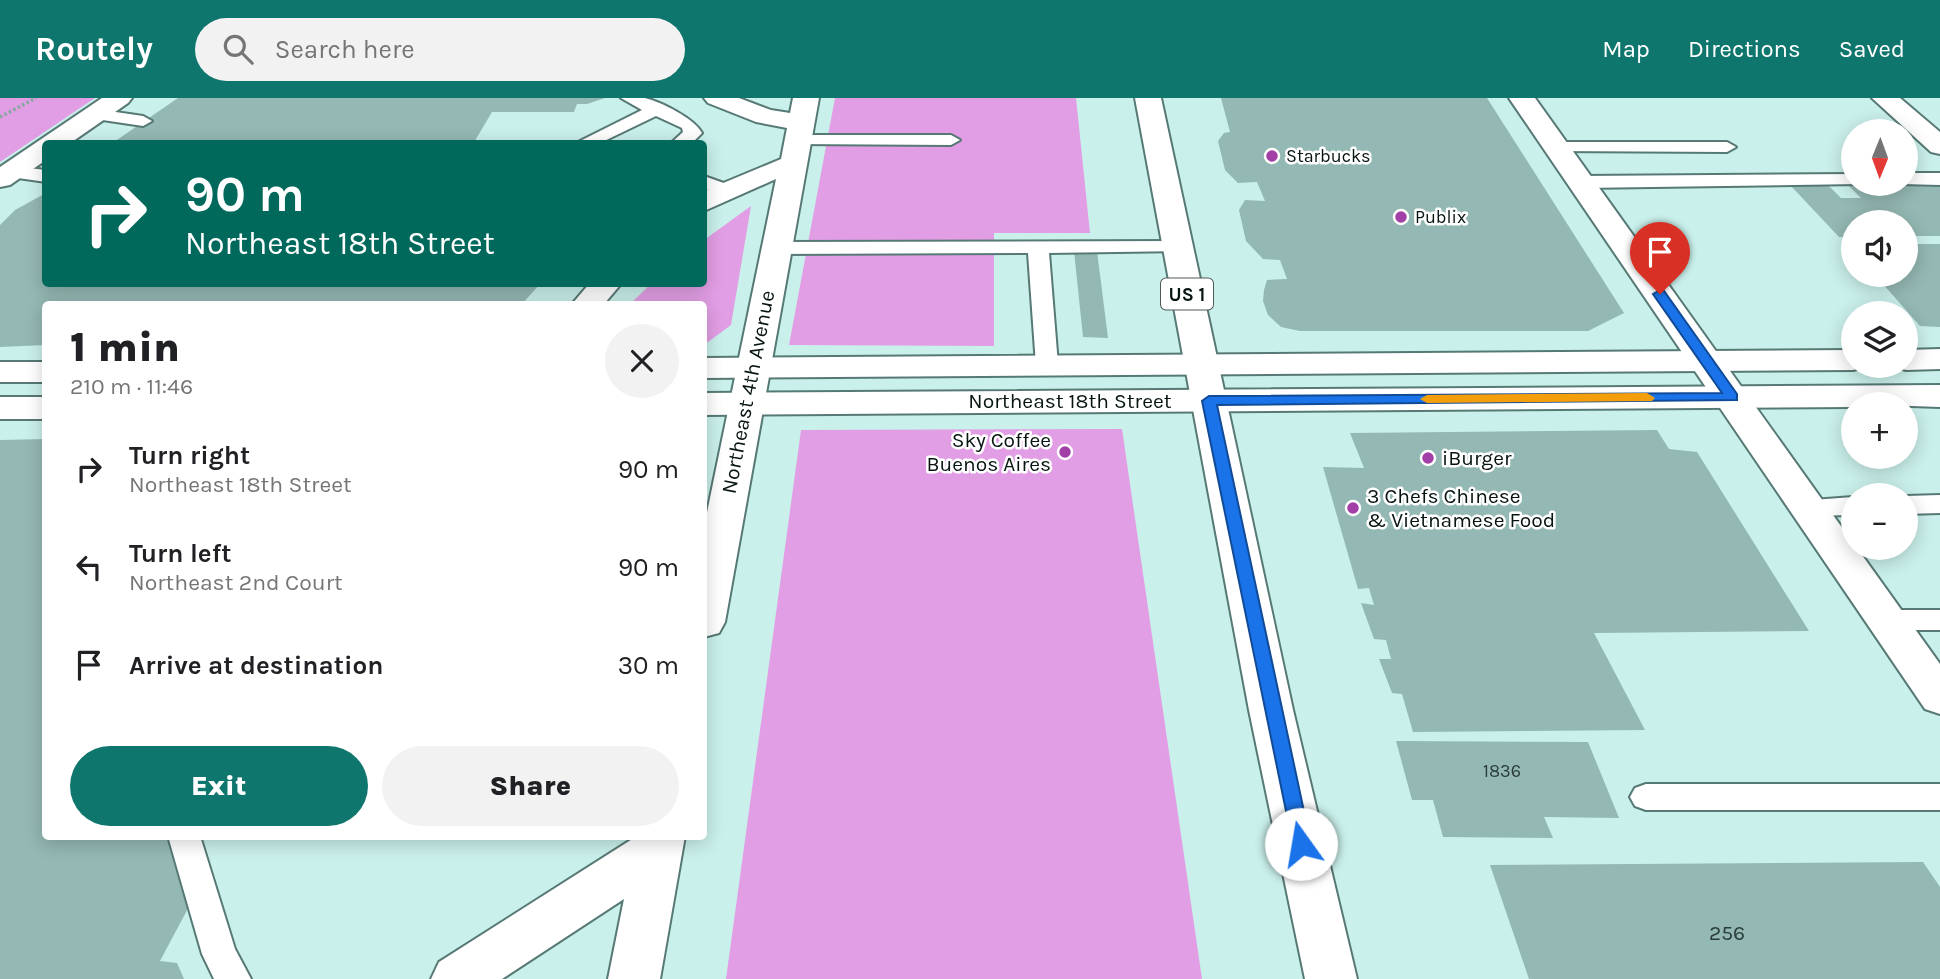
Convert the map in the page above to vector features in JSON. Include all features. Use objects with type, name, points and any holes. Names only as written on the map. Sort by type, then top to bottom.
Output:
[{"type":"street","points":[[57,140],[119,98]]},
{"type":"street","points":[[717,98],[800,131]]},
{"type":"street","name":"US 1","points":[[1147,98],[1271,710],[1331,979]]},
{"type":"street","points":[[1521,98],[1940,697]]},
{"type":"street","points":[[1885,98],[1940,146]]},
{"type":"street","points":[[710,192],[800,131]]},
{"type":"street","name":"Northeast 4th Avenue","points":[[707,606],[800,131]]},
{"type":"street","points":[[5,176],[42,150]]},
{"type":"street","points":[[590,301],[603,287]]},
{"type":"street","points":[[1918,360],[1940,359]]},
{"type":"street","name":"Northeast 18th Street","points":[[707,404],[1707,361],[1841,360]]},
{"type":"street","name":"Northeast 18th Street","points":[[707,368],[1047,365],[1205,382],[1732,397],[1940,396]]},
{"type":"street","points":[[0,372],[42,372]]},
{"type":"street","points":[[0,408],[42,408]]},
{"type":"street","points":[[457,979],[660,844]]},
{"type":"street","points":[[634,979],[660,844]]},
{"type":"lane","points":[[630,98],[689,125],[693,133],[684,140]]},
{"type":"lane","points":[[591,140],[657,109]]},
{"type":"lane","points":[[95,114],[143,121]]},
{"type":"lane","points":[[800,131],[951,140]]},
{"type":"lane","points":[[1556,147],[1727,147]]},
{"type":"lane","points":[[5,176],[42,176]]},
{"type":"lane","points":[[1918,179],[1940,179]]},
{"type":"lane","points":[[1581,182],[1841,180]]},
{"type":"lane","points":[[1038,247],[1047,365]]},
{"type":"lane","points":[[777,248],[1178,247]]},
{"type":"lane","points":[[1918,505],[1940,504]]},
{"type":"lane","points":[[1808,507],[1841,506]]},
{"type":"lane","points":[[1886,620],[1940,620]]},
{"type":"lane","points":[[1646,797],[1940,797]]},
{"type":"lane","points":[[185,840],[219,954],[233,979]]},
{"type":"path","points":[[0,117],[36,98]]},
{"type":"shaded area","points":[[0,98],[95,98],[0,162]]},
{"type":"shaded area","points":[[835,98],[1076,98],[1090,233],[994,233],[994,346],[789,345]]},
{"type":"shaded area","points":[[751,206],[731,325],[707,343],[707,301],[633,301],[648,287],[707,287],[707,238]]},
{"type":"shaded area","points":[[1122,429],[1202,979],[726,979],[801,430]]},
{"type":"building","points":[[178,98],[605,98],[577,104],[574,112],[492,112],[475,140],[117,140]]},
{"type":"building","name":"Publix","points":[[1221,98],[1487,98],[1624,313],[1588,331],[1300,331],[1281,327],[1268,315],[1263,301],[1264,290],[1267,280],[1287,279],[1280,260],[1263,259],[1246,241],[1239,210],[1245,200],[1265,201],[1257,182],[1238,183],[1225,170],[1218,141],[1224,133],[1230,132]]},
{"type":"building","points":[[1828,185],[1841,198],[1918,196],[1918,185],[1940,187],[1940,236],[1918,236],[1918,210],[1841,210],[1839,237],[1791,186]]},
{"type":"building","points":[[42,195],[42,287],[537,287],[525,301],[42,301],[42,345],[0,347],[0,225],[15,210]]},
{"type":"building","points":[[1918,244],[1940,244],[1940,327],[1918,324],[1918,301],[1898,301],[1886,287],[1918,287]]},
{"type":"building","points":[[1074,251],[1097,251],[1108,338],[1083,337]]},
{"type":"building","points":[[1657,430],[1669,449],[1697,452],[1809,631],[1594,633],[1645,730],[1413,732],[1402,694],[1392,693],[1379,659],[1391,659],[1386,640],[1374,639],[1361,603],[1374,605],[1369,588],[1358,589],[1323,467],[1364,468],[1350,433]]},
{"type":"building","points":[[42,439],[42,840],[180,840],[193,899],[160,961],[177,963],[184,979],[0,979],[0,440]]},
{"type":"building","points":[[1396,741],[1588,742],[1619,818],[1544,817],[1553,838],[1443,837],[1433,800],[1412,800]]},
{"type":"building","points":[[1923,862],[1940,887],[1940,979],[1529,979],[1490,865]]},
{"type":"slow traffic","points":[[1427,399],[1647,398]]},
{"type":"place","name":"Starbucks","points":[[1272,156]]},
{"type":"place","name":"Publix","points":[[1401,217]]},
{"type":"place","name":"Sky Coffee Buenos Aires","points":[[1065,452]]},
{"type":"place","name":"iBurger","points":[[1428,458]]},
{"type":"place","name":"3 Chefs Chinese & Vietnamese Food","points":[[1353,508]]},
{"type":"route","points":[[1301,844],[1271,710],[1209,401],[1732,397],[1660,294]]}]
